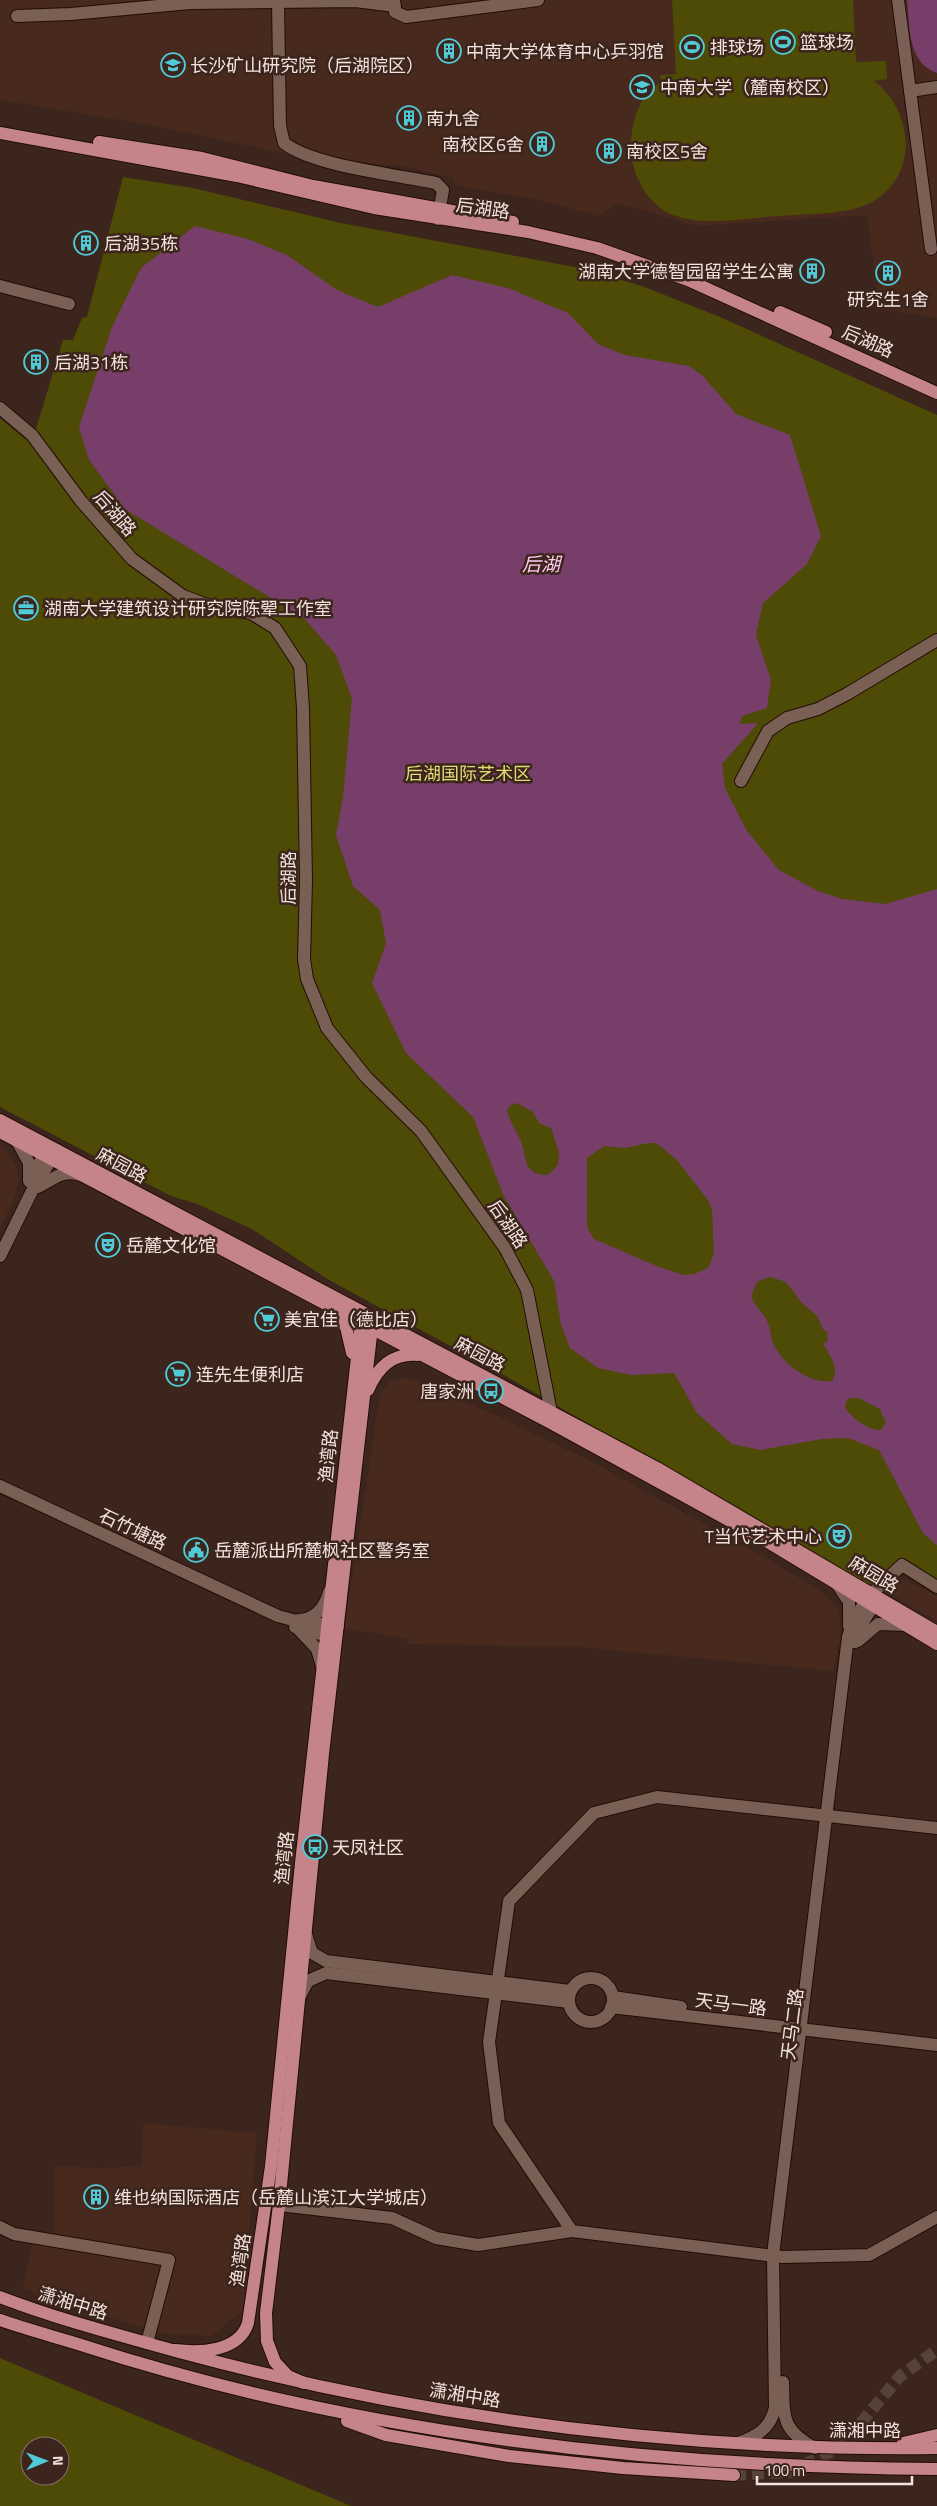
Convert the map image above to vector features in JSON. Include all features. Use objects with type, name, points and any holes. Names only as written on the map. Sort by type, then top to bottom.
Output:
[{"type":"main road","name":"后湖路","points":[[0,124],[54,136],[202,158],[313,186],[558,238],[646,264],[688,280],[937,393]]},
{"type":"main road","name":"后湖路","points":[[0,132],[208,170],[325,198],[545,228],[596,239],[633,250],[800,320],[937,383]]},
{"type":"main road","name":"麻园路","points":[[0,1120],[82,1175],[327,1306],[367,1321],[426,1357],[657,1468],[872,1599],[907,1626],[937,1644]]},
{"type":"main road","name":"麻园路","points":[[0,1132],[17,1141],[50,1153],[550,1417],[838,1584],[937,1632]]},
{"type":"main road","points":[[327,1306],[341,1319],[350,1338],[354,1385]]},
{"type":"main road","name":"渔湾路","points":[[175,2350],[199,2352],[224,2346],[240,2337],[248,2323],[271,2166],[322,1673],[332,1630],[331,1584],[354,1385],[367,1321]]},
{"type":"main road","name":"渔湾路","points":[[304,2383],[281,2370],[271,2354],[267,2341],[266,2313],[300,1998],[332,1630],[362,1406],[367,1321]]},
{"type":"main road","points":[[362,1406],[373,1378],[387,1362],[403,1356],[426,1357]]},
{"type":"main road","name":"潇湘中路","points":[[0,2297],[54,2316],[148,2343],[304,2383],[469,2414],[611,2432],[738,2443],[815,2448],[937,2448]]},
{"type":"main road","name":"潇湘中路","points":[[0,2320],[136,2363],[317,2409],[480,2436],[604,2451],[734,2463],[937,2468]]},
{"type":"main road","points":[[317,2409],[386,2435],[509,2456],[623,2468],[734,2475]]},
{"type":"main road","points":[[878,2448],[937,2435]]},
{"type":"street","points":[[17,16],[79,14],[173,4],[361,2],[394,3],[395,12],[406,18],[538,0]]},
{"type":"street","points":[[898,0],[932,249]]},
{"type":"street","points":[[278,3],[280,126],[284,143],[297,151],[336,163],[436,184],[443,190],[439,214]]},
{"type":"street","points":[[910,90],[937,87]]},
{"type":"street","points":[[0,286],[69,304]]},
{"type":"street","name":"后湖路","points":[[0,408],[32,435],[84,504],[132,559],[183,596],[210,606],[251,613],[275,628],[300,666],[304,727],[306,880],[304,959],[308,979],[326,1028],[366,1077],[421,1131],[505,1248],[528,1290],[540,1347],[550,1417]]},
{"type":"street","points":[[741,781],[768,731],[787,718],[818,709],[847,694],[937,640]]},
{"type":"street","points":[[0,1256],[29,1190],[29,1164],[17,1141]]},
{"type":"street","points":[[0,1245],[50,1153]]},
{"type":"street","points":[[29,1190],[59,1174],[71,1173],[82,1175]]},
{"type":"street","name":"石竹塘路","points":[[0,1486],[289,1623]]},
{"type":"street","name":"石竹塘路","points":[[0,1491],[289,1623],[332,1630]]},
{"type":"street","points":[[851,1642],[853,1621],[902,1565],[937,1587]]},
{"type":"street","points":[[289,1623],[307,1619],[318,1612],[326,1601],[331,1584]]},
{"type":"street","points":[[838,1584],[849,1602],[851,1642]]},
{"type":"street","points":[[289,1623],[305,1634],[317,1649],[322,1673]]},
{"type":"street","points":[[851,1642],[878,1624],[907,1626]]},
{"type":"street","name":"天马二路","points":[[815,2448],[799,2439],[785,2423],[778,2256],[851,1642]]},
{"type":"street","points":[[572,2232],[498,2123],[489,2042],[509,1901],[594,1813],[657,1797],[937,1828]]},
{"type":"street","points":[[306,1934],[312,1954],[326,1961],[496,1988]]},
{"type":"street","points":[[300,1998],[308,1981],[326,1973],[570,1996]]},
{"type":"street","points":[[594,1978],[606,1984],[612,2002],[604,2017],[591,2022],[577,2017],[570,1996],[580,1980],[594,1978]]},
{"type":"street","name":"天马一路","points":[[612,2002],[937,2045]]},
{"type":"street","name":"天马一路","points":[[805,2027],[937,2039]]},
{"type":"street","points":[[279,2205],[392,2218],[436,2238],[478,2245],[572,2232],[778,2256],[869,2255],[937,2217]]},
{"type":"street","points":[[0,2227],[14,2234],[169,2260],[148,2343]]},
{"type":"street","points":[[738,2443],[761,2433],[773,2418],[775,2408],[778,2256]]},
{"type":"shaded area","name":"中南大学（麓南校区）","points":[[0,0],[937,0],[937,318],[880,309],[867,215],[696,226],[617,203],[599,216],[533,199],[456,186],[452,178],[402,166],[296,156],[150,125],[0,100]]},
{"type":"shaded area","points":[[0,1144],[11,1157],[17,1170],[18,1182],[16,1194],[0,1229]]},
{"type":"shaded area","points":[[405,1378],[421,1381],[594,1463],[761,1555],[824,1593],[839,1610],[841,1637],[833,1671],[578,1647],[408,1644],[407,1639],[344,1628],[380,1395],[390,1381]]},
{"type":"shaded area","points":[[903,1578],[937,1596],[937,1621],[888,1593]]},
{"type":"shaded area","points":[[143,2123],[257,2133],[243,2311],[211,2336],[159,2333],[22,2289],[35,2232],[54,2239],[55,2166],[99,2168],[141,2166]]},
{"type":"green space","points":[[672,0],[853,0],[856,62],[886,61],[887,79],[874,81],[887,93],[897,108],[903,125],[906,142],[904,159],[898,176],[887,190],[872,202],[858,208],[827,213],[726,221],[685,219],[673,215],[655,204],[642,188],[637,178],[632,158],[631,138],[634,119],[641,102],[661,82],[660,75],[676,74]]},
{"type":"green space","name":"后湖国际艺术区","points":[[123,177],[193,188],[341,223],[575,267],[642,286],[720,317],[937,415],[937,1584],[904,1560],[870,1586],[502,1374],[329,1280],[252,1229],[197,1204],[171,1196],[0,1107],[0,418],[25,439],[31,439],[35,432],[63,340],[73,340],[82,318],[87,317]]},
{"type":"green space","points":[[0,2358],[351,2506],[0,2506]]},
{"type":"water","points":[[907,0],[937,0],[937,73],[927,68],[915,52],[910,32]]},
{"type":"water","name":"后湖","points":[[195,226],[248,239],[287,255],[337,290],[378,307],[452,275],[508,288],[568,313],[598,344],[625,355],[689,366],[702,375],[736,414],[790,435],[821,536],[807,564],[763,603],[756,635],[771,680],[767,708],[742,716],[740,724],[758,723],[722,764],[725,788],[747,831],[779,870],[818,891],[842,899],[885,904],[937,889],[937,1545],[923,1533],[879,1450],[848,1438],[822,1439],[761,1450],[732,1444],[697,1413],[674,1373],[631,1375],[598,1368],[570,1348],[561,1325],[554,1281],[503,1194],[473,1117],[406,1053],[372,983],[386,943],[380,910],[353,886],[336,835],[343,797],[352,699],[336,655],[305,619],[125,509],[89,460],[79,427],[112,327],[141,268]],"holes":[[[517,1103],[533,1112],[539,1123],[551,1128],[559,1152],[558,1165],[548,1175],[533,1172],[529,1168],[520,1139],[507,1110],[511,1105]],[[656,1143],[676,1159],[708,1200],[712,1209],[714,1254],[708,1268],[694,1274],[684,1275],[659,1267],[594,1239],[587,1227],[587,1158],[604,1146],[624,1148]],[[770,1277],[786,1282],[802,1303],[817,1316],[824,1331],[827,1331],[828,1341],[823,1344],[835,1366],[832,1381],[815,1380],[807,1377],[792,1367],[779,1354],[773,1344],[769,1324],[751,1296],[757,1282]],[[859,1398],[880,1409],[886,1423],[881,1430],[866,1426],[851,1415],[845,1407],[847,1399]]]},
{"type":"tunnel","points":[[734,2475],[789,2472],[841,2447],[900,2376],[937,2350]]},
{"type":"place","name":"篮球场","points":[[783,42]]},
{"type":"place","name":"排球场","points":[[692,47]]},
{"type":"place","name":"中南大学体育中心乒羽馆","points":[[449,51]]},
{"type":"place","name":"长沙矿山研究院（后湖院区）","points":[[173,65]]},
{"type":"place","name":"中南大学（麓南校区）","points":[[642,87]]},
{"type":"place","name":"南九舍","points":[[409,118]]},
{"type":"place","name":"南校区6舍","points":[[542,144]]},
{"type":"place","name":"南校区5舍","points":[[609,151]]},
{"type":"place","name":"后湖35栋","points":[[86,243]]},
{"type":"place","name":"湖南大学德智园留学生公寓","points":[[812,271]]},
{"type":"place","name":"研究生1舍","points":[[888,273]]},
{"type":"place","name":"后湖31栋","points":[[36,362]]},
{"type":"place","name":"湖南大学建筑设计研究院陈翚工作室","points":[[26,608]]},
{"type":"place","name":"岳麓文化馆","points":[[108,1245]]},
{"type":"place","name":"美宜佳（德比店）","points":[[267,1319]]},
{"type":"place","name":"连先生便利店","points":[[178,1374]]},
{"type":"place","name":"唐家洲","points":[[491,1391]]},
{"type":"place","name":"T当代艺术中心","points":[[839,1536]]},
{"type":"place","name":"岳麓派出所麓枫社区警务室","points":[[196,1550]]},
{"type":"place","name":"天凤社区","points":[[315,1847]]},
{"type":"place","name":"维也纳国际酒店（岳麓山滨江大学城店）","points":[[96,2197]]}]
